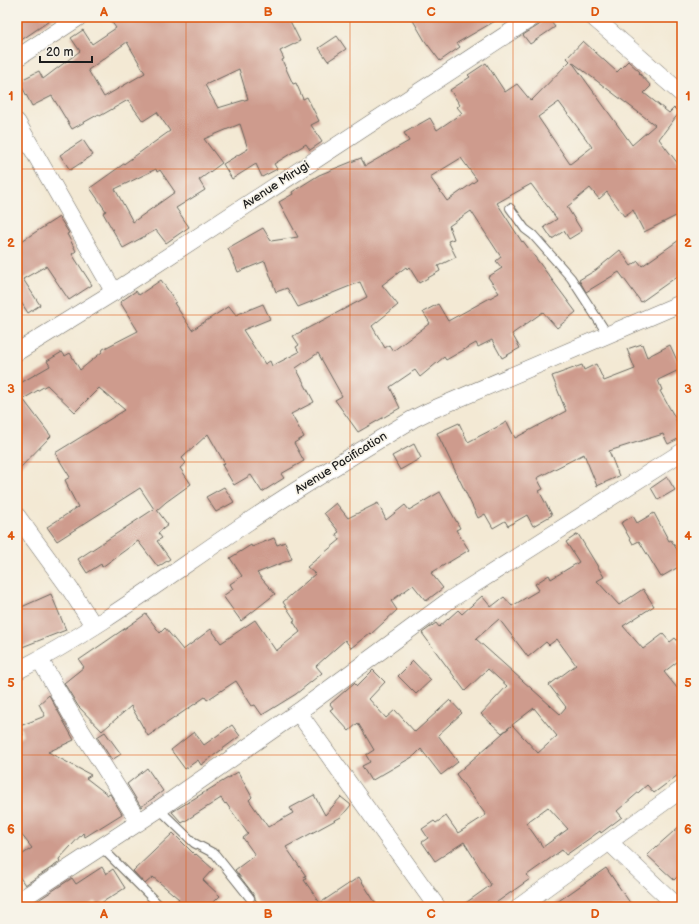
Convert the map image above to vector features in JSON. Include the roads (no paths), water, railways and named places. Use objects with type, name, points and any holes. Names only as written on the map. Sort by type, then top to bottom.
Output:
[{"type":"street","points":[[17,58],[79,17]]},
{"type":"street","name":"Avenue Mirugi","points":[[17,352],[114,292],[534,17]]},
{"type":"street","points":[[593,17],[682,94]]},
{"type":"street","points":[[17,122],[114,292]]},
{"type":"street","name":"Avenue Pacification","points":[[17,671],[40,660],[94,626],[266,509],[413,419],[682,303]]},
{"type":"street","points":[[17,902],[159,809],[298,712],[451,599],[682,452]]},
{"type":"street","points":[[17,516],[70,589],[94,626]]},
{"type":"street","points":[[40,660],[75,721],[139,822]]},
{"type":"street","points":[[298,712],[437,907]]},
{"type":"street","points":[[519,907],[682,789]]},
{"type":"street","points":[[609,842],[678,907]]},
{"type":"lane","points":[[510,208],[525,229],[572,278],[608,335]]},
{"type":"lane","points":[[159,809],[194,843],[215,854],[250,898]]},
{"type":"lane","points":[[102,847],[161,907]]}]
